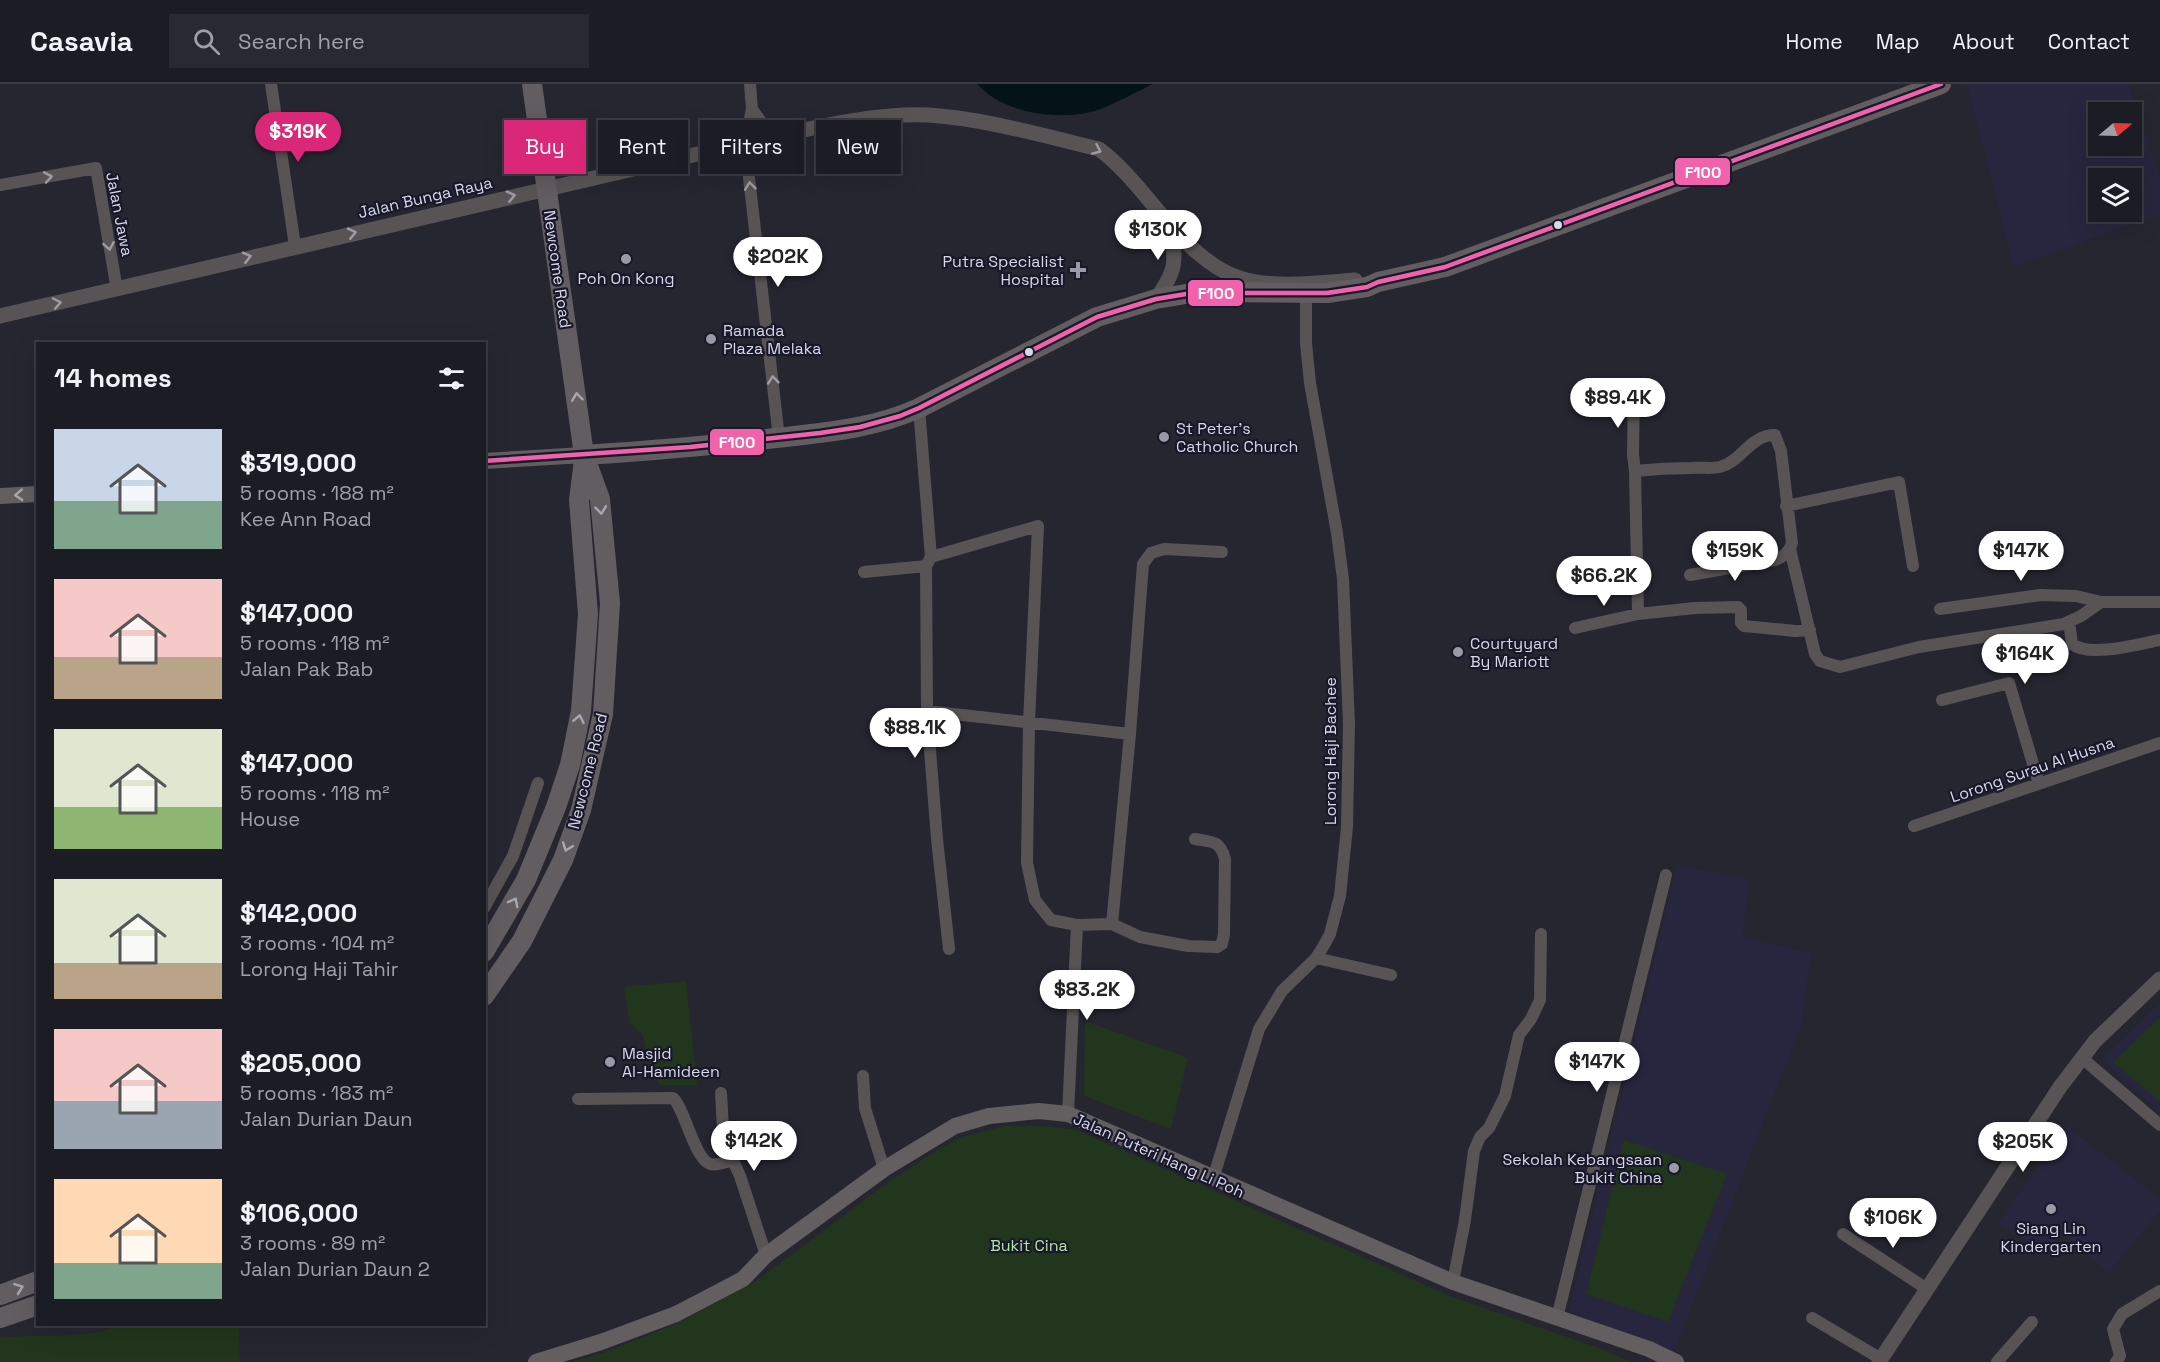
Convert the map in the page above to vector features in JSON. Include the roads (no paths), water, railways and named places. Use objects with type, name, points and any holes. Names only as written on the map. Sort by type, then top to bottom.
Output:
[{"type":"main road","name":"Newcome Road","points":[[486,993],[522,941],[562,860],[581,810],[603,714],[610,603],[600,499],[584,455],[532,84]]},
{"type":"main road","points":[[486,461],[671,449],[864,427],[919,408],[1096,317],[1156,299],[1192,293],[1306,289],[1327,293],[1367,287],[1378,282],[1445,267],[1941,84]]},
{"type":"main road","name":"Newcome Road","points":[[486,949],[526,880],[556,807],[570,765],[581,711],[588,614],[579,500],[584,455]]},
{"type":"main road","points":[[0,496],[36,494]]},
{"type":"main road","name":"Jalan Puteri Hang Li Poh","points":[[536,1362],[601,1342],[676,1314],[742,1280],[766,1255],[884,1169],[955,1126],[989,1116],[1039,1111],[1068,1114],[1453,1282],[1649,1349],[1676,1362]]},
{"type":"main road","points":[[0,1295],[36,1282]]},
{"type":"main road","points":[[0,1318],[36,1306]]},
{"type":"street","points":[[271,84],[295,246]]},
{"type":"street","points":[[750,84],[752,109],[750,120]]},
{"type":"street","points":[[752,109],[759,120]]},
{"type":"street","name":"Jalan Bunga Raya","points":[[804,131],[869,118],[927,115],[962,119],[1099,149],[1113,159],[1160,211],[1171,227],[1206,259],[1234,277],[1306,289],[1366,279],[1378,282]]},
{"type":"street","name":"Jalan Bunga Raya","points":[[0,316],[700,152]]},
{"type":"street","name":"Jalan Jawa","points":[[0,185],[96,168],[117,290]]},
{"type":"street","points":[[749,174],[779,438]]},
{"type":"street","points":[[1156,299],[1173,271],[1175,256],[1171,227]]},
{"type":"street","name":"Lorong Haji Bachee","points":[[1213,1179],[1259,1029],[1282,991],[1316,958],[1330,934],[1340,896],[1347,827],[1349,724],[1343,579],[1310,383],[1306,343],[1306,289]]},
{"type":"street","points":[[1635,386],[1633,455],[1638,614]]},
{"type":"street","points":[[919,408],[928,562],[927,711],[937,839],[949,949]]},
{"type":"street","points":[[1635,471],[1657,468],[1719,467],[1733,461],[1764,435],[1775,435],[1781,451],[1792,543],[1787,554],[1774,560],[1690,575]]},
{"type":"street","points":[[1786,506],[1899,482],[1914,566]]},
{"type":"street","points":[[864,572],[928,562],[1038,526],[1029,722],[1027,863],[1035,900],[1051,920],[1077,925],[1112,924],[1140,937],[1188,946],[1217,947],[1222,944],[1224,934],[1225,859],[1222,848],[1215,842],[1195,839]]},
{"type":"street","points":[[1112,924],[1143,564],[1151,553],[1164,549],[1222,552]]},
{"type":"street","points":[[1790,549],[1815,654],[1820,661],[1840,668],[1919,647],[2069,622],[2101,602]]},
{"type":"street","points":[[1940,609],[2040,595],[2076,596],[2101,602],[2160,602]]},
{"type":"street","points":[[1575,628],[1638,614],[1695,608],[1738,607],[1741,610],[1743,626],[1795,631],[1810,630]]},
{"type":"street","points":[[2069,622],[2073,644],[2078,649],[2102,649],[2160,640]]},
{"type":"street","points":[[1942,700],[2009,683],[2039,784]]},
{"type":"street","points":[[927,711],[1130,734]]},
{"type":"street","name":"Lorong Surau Al Husna","points":[[1914,826],[2160,743]]},
{"type":"street","points":[[486,904],[513,856],[537,783]]},
{"type":"street","points":[[1557,1318],[1666,875]]},
{"type":"street","points":[[1068,1114],[1077,925]]},
{"type":"street","points":[[1453,1282],[1465,1220],[1474,1152],[1480,1137],[1489,1128],[1505,1096],[1519,1035],[1531,1019],[1540,1000],[1541,934]]},
{"type":"street","points":[[1316,958],[1391,975]]},
{"type":"street","points":[[1812,1318],[1880,1361],[2060,1087],[2103,1033],[2160,979]]},
{"type":"street","points":[[2082,1058],[2160,1125]]},
{"type":"street","points":[[863,1076],[865,1108],[884,1169]]},
{"type":"street","points":[[721,1093],[726,1145],[766,1255]]},
{"type":"street","points":[[578,1099],[673,1098],[677,1101],[684,1121],[704,1160],[714,1165],[733,1160]]},
{"type":"street","points":[[1843,1234],[1927,1289]]},
{"type":"street","points":[[2116,1362],[2120,1356],[2113,1329],[2122,1314],[2160,1291]]},
{"type":"street","points":[[1997,1362],[2032,1323]]},
{"type":"place","name":"Poh On Kong","points":[[626,259]]},
{"type":"place","name":"Putra Specialist Hospital","points":[[1078,270]]},
{"type":"place","name":"Ramada Plaza Melaka","points":[[711,339]]},
{"type":"place","name":"St Peter's Catholic Church","points":[[1164,437]]},
{"type":"place","name":"Courtyyard By Mariott","points":[[1458,652]]},
{"type":"place","name":"Masjid Al-Hamideen","points":[[610,1062]]},
{"type":"place","name":"Sekolah Kebangsaan Bukit China","points":[[1674,1168]]},
{"type":"place","name":"Siang Lin Kindergarten","points":[[2051,1209]]},
{"type":"park label","name":"Bukit Cina","points":[[1029,1245]]}]
